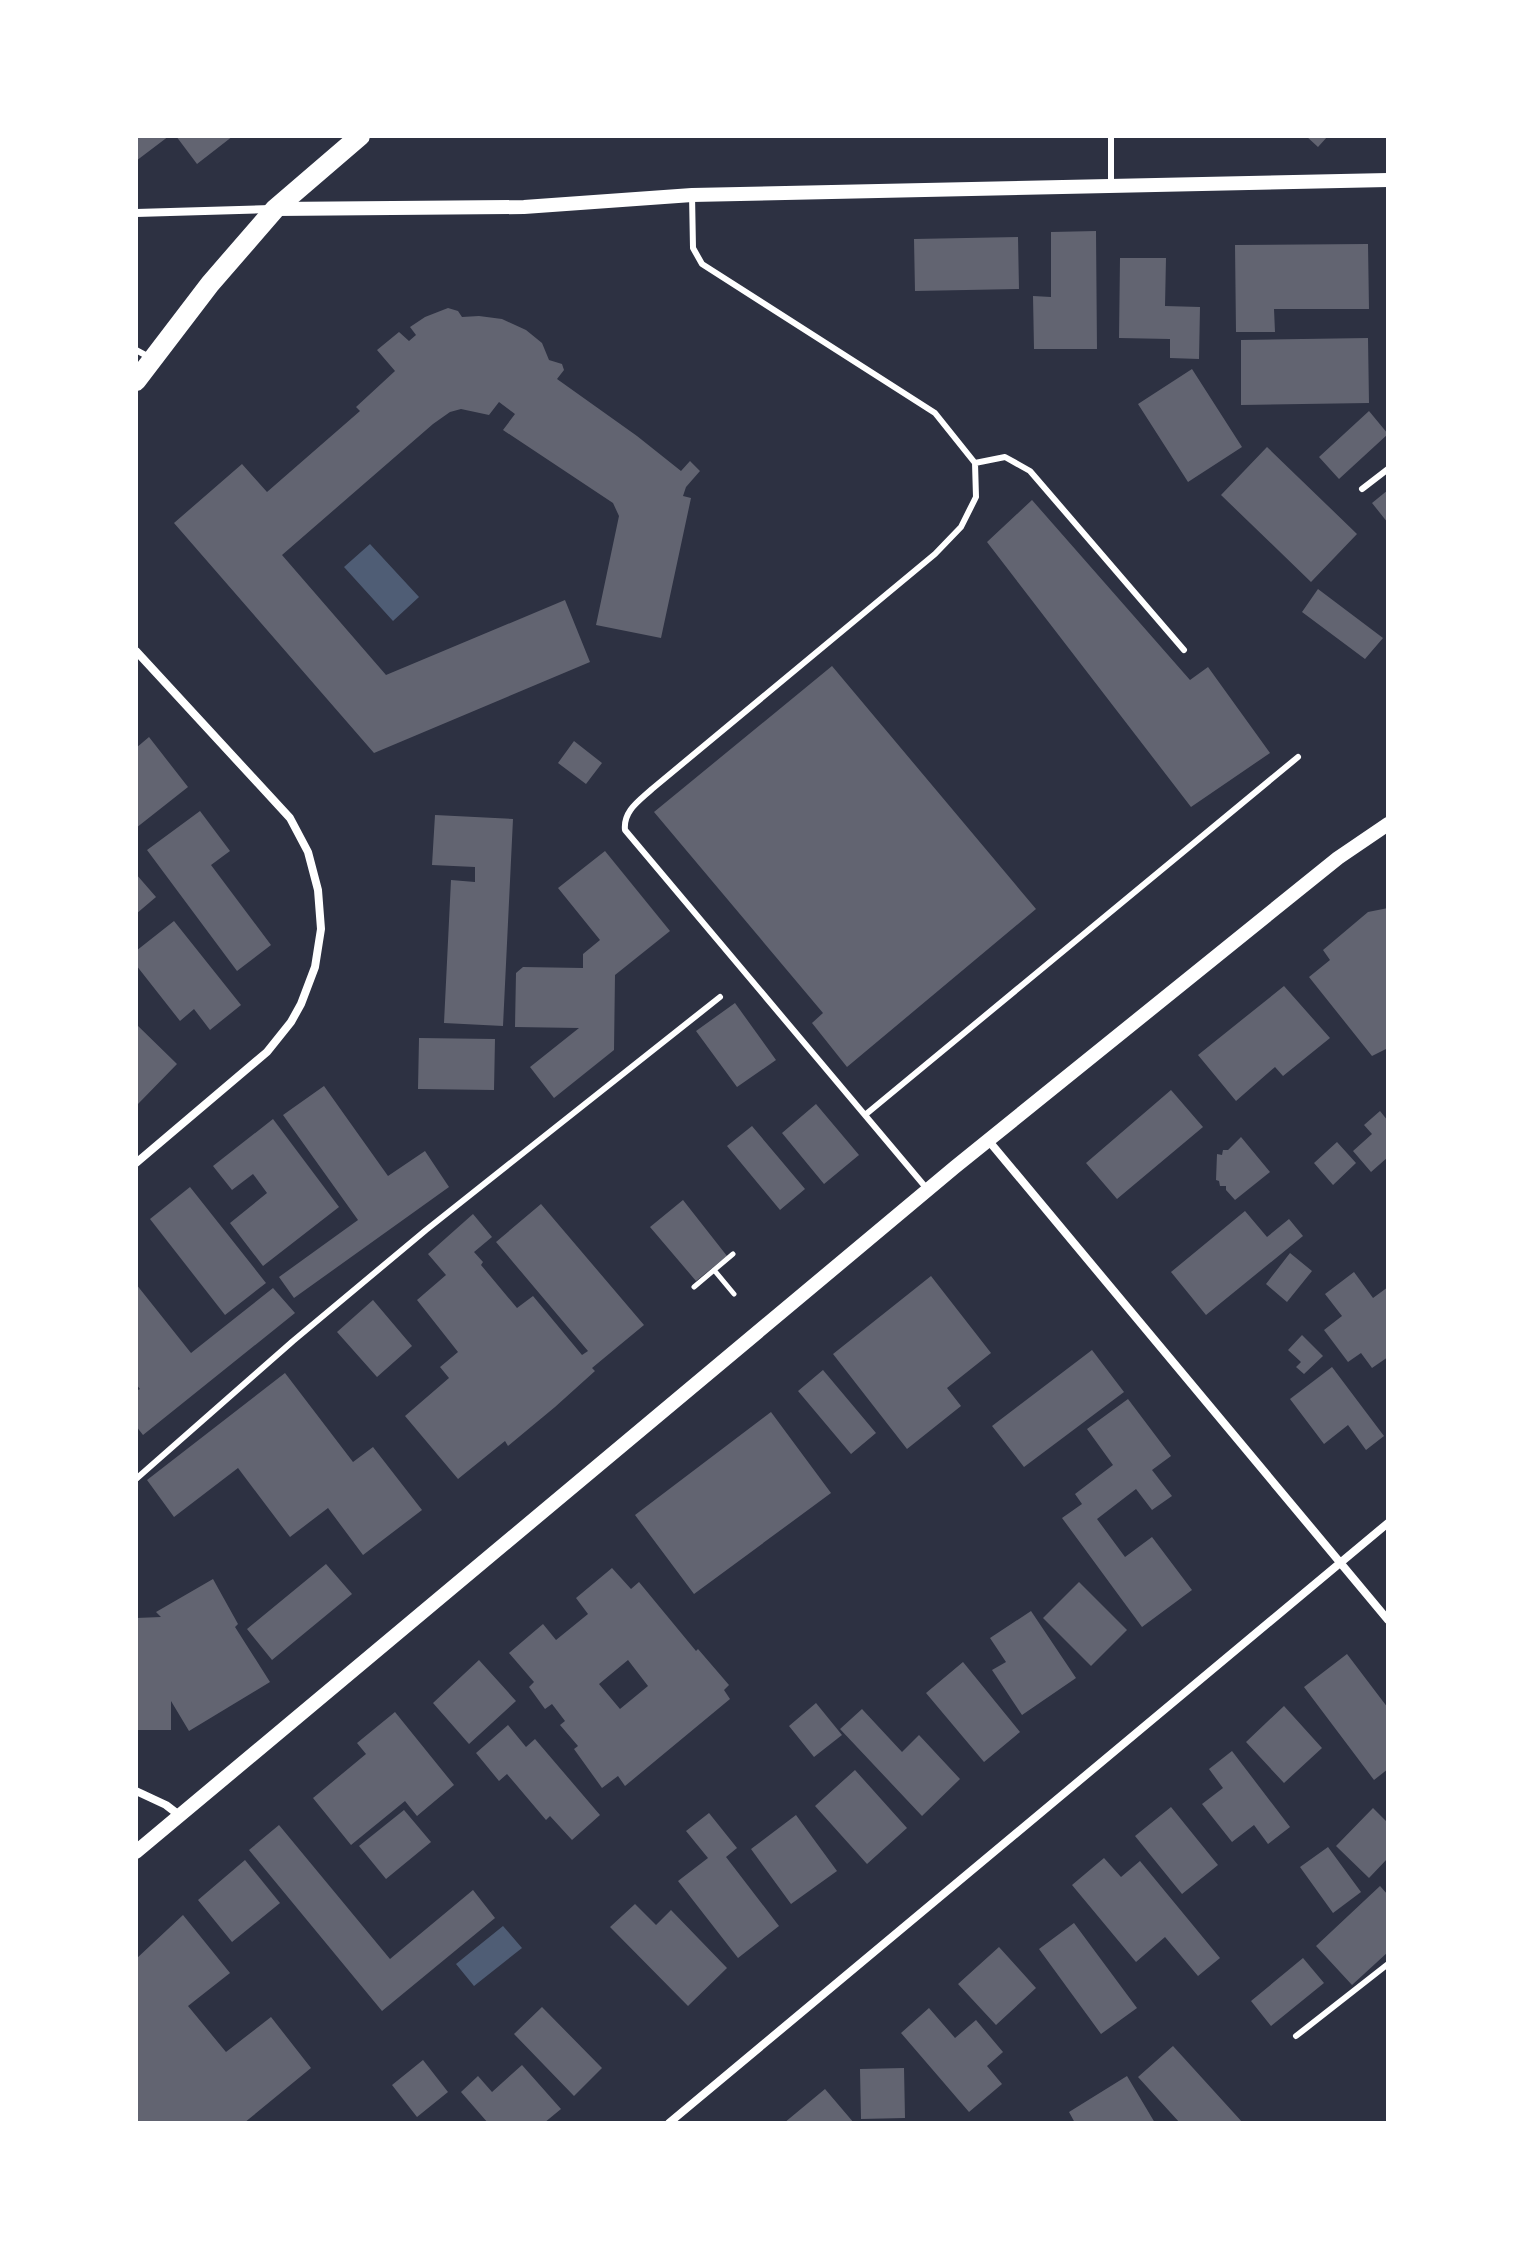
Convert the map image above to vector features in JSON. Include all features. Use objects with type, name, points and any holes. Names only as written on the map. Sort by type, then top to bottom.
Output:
[{"type":"main road","points":[[136,381],[144,354],[275,209],[360,136]]},
{"type":"street","points":[[136,213],[524,207],[692,195],[1388,180]]},
{"type":"street","points":[[136,651],[290,818],[308,852],[318,890],[321,929],[315,967],[291,1022],[267,1052],[136,1163]]},
{"type":"street","points":[[136,1852],[988,1140],[1338,858],[1387,826]]},
{"type":"street","points":[[988,1140],[1388,1620]]},
{"type":"street","points":[[669,2123],[1388,1523]]},
{"type":"street","points":[[136,1791],[179,1815]]},
{"type":"lane","points":[[1111,136],[1111,185]]},
{"type":"lane","points":[[692,195],[693,248],[702,264],[935,413],[975,463],[976,497],[961,527],[935,554],[652,789],[626,814],[624,824],[625,830],[928,1190]]},
{"type":"lane","points":[[975,463],[1005,457],[1030,471],[1184,650]]},
{"type":"lane","points":[[1362,489],[1388,469]]},
{"type":"lane","points":[[865,1115],[1298,757]]},
{"type":"lane","points":[[136,1479],[414,1240],[720,997]]},
{"type":"lane","points":[[1296,2036],[1388,1964]]},
{"type":"path","points":[[694,1287],[733,1254]]},
{"type":"path","points":[[714,1270],[734,1294]]},
{"type":"water","points":[[370,544],[419,597],[393,621],[344,567]]},
{"type":"water","points":[[503,1926],[522,1948],[474,1986],[456,1964]]},
{"type":"building","points":[[136,136],[169,136],[136,161]]},
{"type":"building","points":[[176,136],[233,136],[197,164]]},
{"type":"building","points":[[1306,136],[1328,136],[1318,147]]},
{"type":"building","points":[[1096,231],[1097,349],[1034,349],[1033,296],[1051,297],[1051,232]]},
{"type":"building","points":[[1018,237],[1019,289],[915,291],[914,239]]},
{"type":"building","points":[[1368,244],[1369,309],[1274,309],[1275,332],[1236,332],[1235,245]]},
{"type":"building","points":[[1120,258],[1166,258],[1165,306],[1200,307],[1199,359],[1170,358],[1170,339],[1119,338]]},
{"type":"building","points":[[448,308],[458,311],[462,317],[502,319],[526,330],[542,343],[549,360],[562,364],[564,370],[557,379],[681,471],[690,461],[700,471],[686,487],[683,496],[691,498],[661,638],[596,625],[619,516],[613,503],[503,430],[515,414],[499,402],[489,415],[461,409],[450,412],[433,424],[282,555],[386,675],[565,600],[590,662],[374,753],[174,523],[242,464],[267,492],[360,411],[356,407],[395,371],[377,350],[399,332],[409,341],[416,335],[410,327]]},
{"type":"building","points":[[1368,338],[1369,403],[1241,405],[1241,340]]},
{"type":"building","points":[[1192,369],[1242,447],[1188,482],[1138,404]]},
{"type":"building","points":[[1369,411],[1388,434],[1339,479],[1319,457]]},
{"type":"building","points":[[1267,447],[1357,534],[1311,582],[1221,495]]},
{"type":"building","points":[[1388,490],[1388,523],[1372,503]]},
{"type":"building","points":[[1032,500],[1190,680],[1208,667],[1270,753],[1191,807],[987,542]]},
{"type":"building","points":[[1318,589],[1383,638],[1365,659],[1302,612]]},
{"type":"building","points":[[832,666],[1036,909],[847,1067],[812,1023],[823,1013],[654,812]]},
{"type":"building","points":[[149,737],[188,787],[136,828],[136,748]]},
{"type":"building","points":[[574,741],[602,763],[586,784],[558,763]]},
{"type":"building","points":[[200,811],[230,851],[211,865],[271,945],[237,971],[147,850]]},
{"type":"building","points":[[435,815],[513,819],[503,1026],[444,1023],[451,880],[475,882],[475,867],[432,865]]},
{"type":"building","points":[[605,851],[670,931],[615,975],[614,1050],[554,1098],[530,1067],[579,1028],[515,1027],[516,973],[523,967],[583,968],[583,954],[600,940],[558,888]]},
{"type":"building","points":[[136,874],[156,897],[136,914]]},
{"type":"building","points":[[1388,908],[1388,1048],[1372,1056],[1309,977],[1330,960],[1323,950],[1368,912]]},
{"type":"building","points":[[174,921],[241,1005],[210,1030],[194,1009],[180,1021],[136,965],[136,951]]},
{"type":"building","points":[[1284,986],[1330,1038],[1283,1076],[1275,1067],[1236,1101],[1198,1055]]},
{"type":"building","points":[[735,1003],[776,1060],[737,1087],[696,1031]]},
{"type":"building","points":[[136,1024],[177,1064],[138,1104],[136,1102]]},
{"type":"building","points":[[419,1038],[495,1039],[494,1090],[418,1089]]},
{"type":"building","points":[[324,1086],[388,1176],[425,1151],[449,1187],[294,1298],[279,1277],[358,1220],[283,1115]]},
{"type":"building","points":[[1171,1090],[1203,1127],[1117,1199],[1086,1163]]},
{"type":"building","points":[[816,1104],[859,1155],[824,1184],[782,1133]]},
{"type":"building","points":[[1380,1111],[1388,1121],[1388,1157],[1371,1172],[1353,1151],[1372,1134],[1364,1125]]},
{"type":"building","points":[[273,1119],[339,1207],[263,1266],[230,1223],[267,1193],[253,1174],[232,1190],[213,1166]]},
{"type":"building","points":[[752,1126],[805,1189],[780,1210],[727,1146]]},
{"type":"building","points":[[1241,1137],[1270,1172],[1235,1200],[1226,1186],[1220,1186],[1216,1180],[1217,1154],[1222,1155],[1223,1150],[1228,1150]]},
{"type":"building","points":[[1337,1142],[1356,1163],[1333,1185],[1314,1163]]},
{"type":"building","points":[[190,1187],[266,1283],[225,1315],[150,1219]]},
{"type":"building","points":[[683,1200],[727,1256],[696,1281],[650,1227]]},
{"type":"building","points":[[541,1204],[644,1325],[592,1368],[595,1371],[508,1446],[505,1441],[458,1479],[405,1416],[449,1378],[440,1367],[458,1352],[417,1300],[446,1275],[428,1254],[473,1214],[492,1237],[474,1252],[483,1262],[481,1265],[517,1308],[533,1296],[582,1355],[588,1351],[496,1242]]},
{"type":"building","points":[[1245,1211],[1267,1237],[1289,1219],[1303,1236],[1206,1315],[1171,1272]]},
{"type":"building","points":[[1290,1253],[1312,1271],[1287,1302],[1266,1284]]},
{"type":"building","points":[[1354,1272],[1373,1298],[1388,1287],[1388,1357],[1372,1368],[1361,1353],[1348,1362],[1324,1330],[1342,1316],[1325,1294]]},
{"type":"building","points":[[931,1276],[991,1353],[947,1388],[961,1406],[907,1449],[833,1354]]},
{"type":"building","points":[[136,1284],[191,1353],[273,1288],[295,1313],[143,1435],[136,1426],[136,1391],[140,1389],[136,1384]]},
{"type":"building","points":[[373,1300],[412,1346],[377,1377],[337,1332]]},
{"type":"building","points":[[1302,1335],[1323,1356],[1304,1374],[1296,1367],[1301,1362],[1288,1350]]},
{"type":"building","points":[[1092,1350],[1124,1392],[1024,1467],[992,1426]]},
{"type":"building","points":[[1332,1367],[1384,1436],[1366,1450],[1348,1425],[1324,1444],[1290,1399]]},
{"type":"building","points":[[823,1370],[876,1433],[851,1454],[798,1391]]},
{"type":"building","points":[[285,1373],[353,1462],[373,1447],[422,1510],[363,1555],[328,1508],[290,1537],[238,1468],[174,1517],[147,1480]]},
{"type":"building","points":[[1128,1399],[1171,1456],[1152,1470],[1172,1496],[1152,1510],[1136,1489],[1097,1519],[1125,1557],[1152,1537],[1192,1590],[1142,1627],[1062,1518],[1082,1504],[1075,1494],[1113,1465],[1087,1429]]},
{"type":"building","points":[[771,1412],[831,1493],[694,1594],[635,1515]]},
{"type":"building","points":[[326,1564],[352,1594],[272,1660],[247,1629]]},
{"type":"building","points":[[612,1568],[631,1589],[639,1582],[696,1651],[698,1649],[729,1685],[724,1690],[730,1699],[625,1786],[618,1776],[602,1788],[574,1749],[578,1746],[560,1725],[565,1721],[552,1704],[545,1709],[529,1687],[534,1682],[509,1653],[543,1624],[556,1640],[588,1614],[576,1598]],"holes":[[[628,1660],[648,1686],[620,1709],[599,1684]]]},
{"type":"building","points":[[213,1579],[238,1624],[235,1627],[270,1682],[189,1731],[171,1701],[171,1730],[136,1730],[136,1618],[161,1617],[156,1612]]},
{"type":"building","points":[[1079,1582],[1127,1630],[1091,1666],[1043,1618]]},
{"type":"building","points":[[1031,1611],[1076,1678],[1022,1715],[992,1670],[1006,1662],[990,1638]]},
{"type":"building","points":[[1347,1654],[1388,1708],[1388,1769],[1374,1780],[1304,1687]]},
{"type":"building","points":[[479,1660],[516,1701],[469,1744],[433,1703]]},
{"type":"building","points":[[963,1662],[1020,1732],[984,1762],[926,1693]]},
{"type":"building","points":[[816,1703],[842,1735],[814,1757],[789,1726]]},
{"type":"building","points":[[1284,1706],[1322,1748],[1284,1783],[1246,1742]]},
{"type":"building","points":[[862,1709],[902,1752],[919,1735],[960,1779],[922,1816],[840,1729]]},
{"type":"building","points":[[395,1712],[454,1785],[417,1816],[405,1801],[351,1845],[313,1798],[366,1754],[357,1743]]},
{"type":"building","points":[[508,1725],[526,1747],[535,1739],[600,1815],[572,1840],[550,1816],[546,1820],[507,1774],[499,1781],[476,1753]]},
{"type":"building","points":[[1232,1751],[1290,1827],[1268,1844],[1254,1825],[1232,1842],[1202,1804],[1223,1788],[1209,1769]]},
{"type":"building","points":[[855,1770],[907,1828],[867,1864],[815,1806]]},
{"type":"building","points":[[1171,1807],[1218,1865],[1182,1894],[1135,1836]]},
{"type":"building","points":[[1373,1808],[1388,1823],[1388,1858],[1369,1878],[1336,1846]]},
{"type":"building","points":[[404,1810],[431,1842],[386,1879],[359,1846]]},
{"type":"building","points":[[709,1813],[737,1848],[726,1857],[779,1926],[738,1958],[678,1881],[708,1858],[686,1831]]},
{"type":"building","points":[[796,1815],[837,1871],[791,1904],[751,1849]]},
{"type":"building","points":[[279,1825],[390,1959],[473,1890],[495,1918],[382,2011],[249,1850]]},
{"type":"building","points":[[1328,1847],[1361,1892],[1333,1913],[1300,1867]]},
{"type":"building","points":[[1104,1858],[1121,1877],[1140,1861],[1220,1958],[1198,1976],[1165,1937],[1136,1962],[1072,1885]]},
{"type":"building","points":[[245,1860],[280,1903],[232,1942],[198,1900]]},
{"type":"building","points":[[1380,1886],[1388,1895],[1388,1952],[1352,1985],[1316,1946]]},
{"type":"building","points":[[635,1904],[656,1925],[671,1910],[727,1968],[688,2006],[610,1927]]},
{"type":"building","points":[[183,1915],[230,1973],[188,2006],[226,2052],[271,2017],[311,2068],[244,2123],[136,2123],[136,1959]]},
{"type":"building","points":[[1074,1923],[1137,2008],[1101,2034],[1039,1949]]},
{"type":"building","points":[[999,1947],[1036,1988],[996,2025],[958,1984]]},
{"type":"building","points":[[1303,1958],[1324,1983],[1271,2026],[1251,2001]]},
{"type":"building","points":[[542,2007],[602,2068],[574,2096],[514,2034]]},
{"type":"building","points":[[929,2008],[955,2038],[976,2020],[1003,2052],[987,2066],[1002,2084],[969,2112],[901,2033]]},
{"type":"building","points":[[1173,2046],[1243,2123],[1180,2123],[1138,2077]]},
{"type":"building","points":[[423,2060],[448,2092],[417,2117],[392,2085]]},
{"type":"building","points":[[522,2065],[561,2109],[544,2123],[488,2123],[461,2092],[478,2076],[492,2092]]},
{"type":"building","points":[[904,2068],[905,2118],[861,2119],[860,2069]]},
{"type":"building","points":[[1127,2076],[1155,2123],[1075,2123],[1069,2112]]},
{"type":"building","points":[[825,2089],[854,2123],[784,2123]]}]
